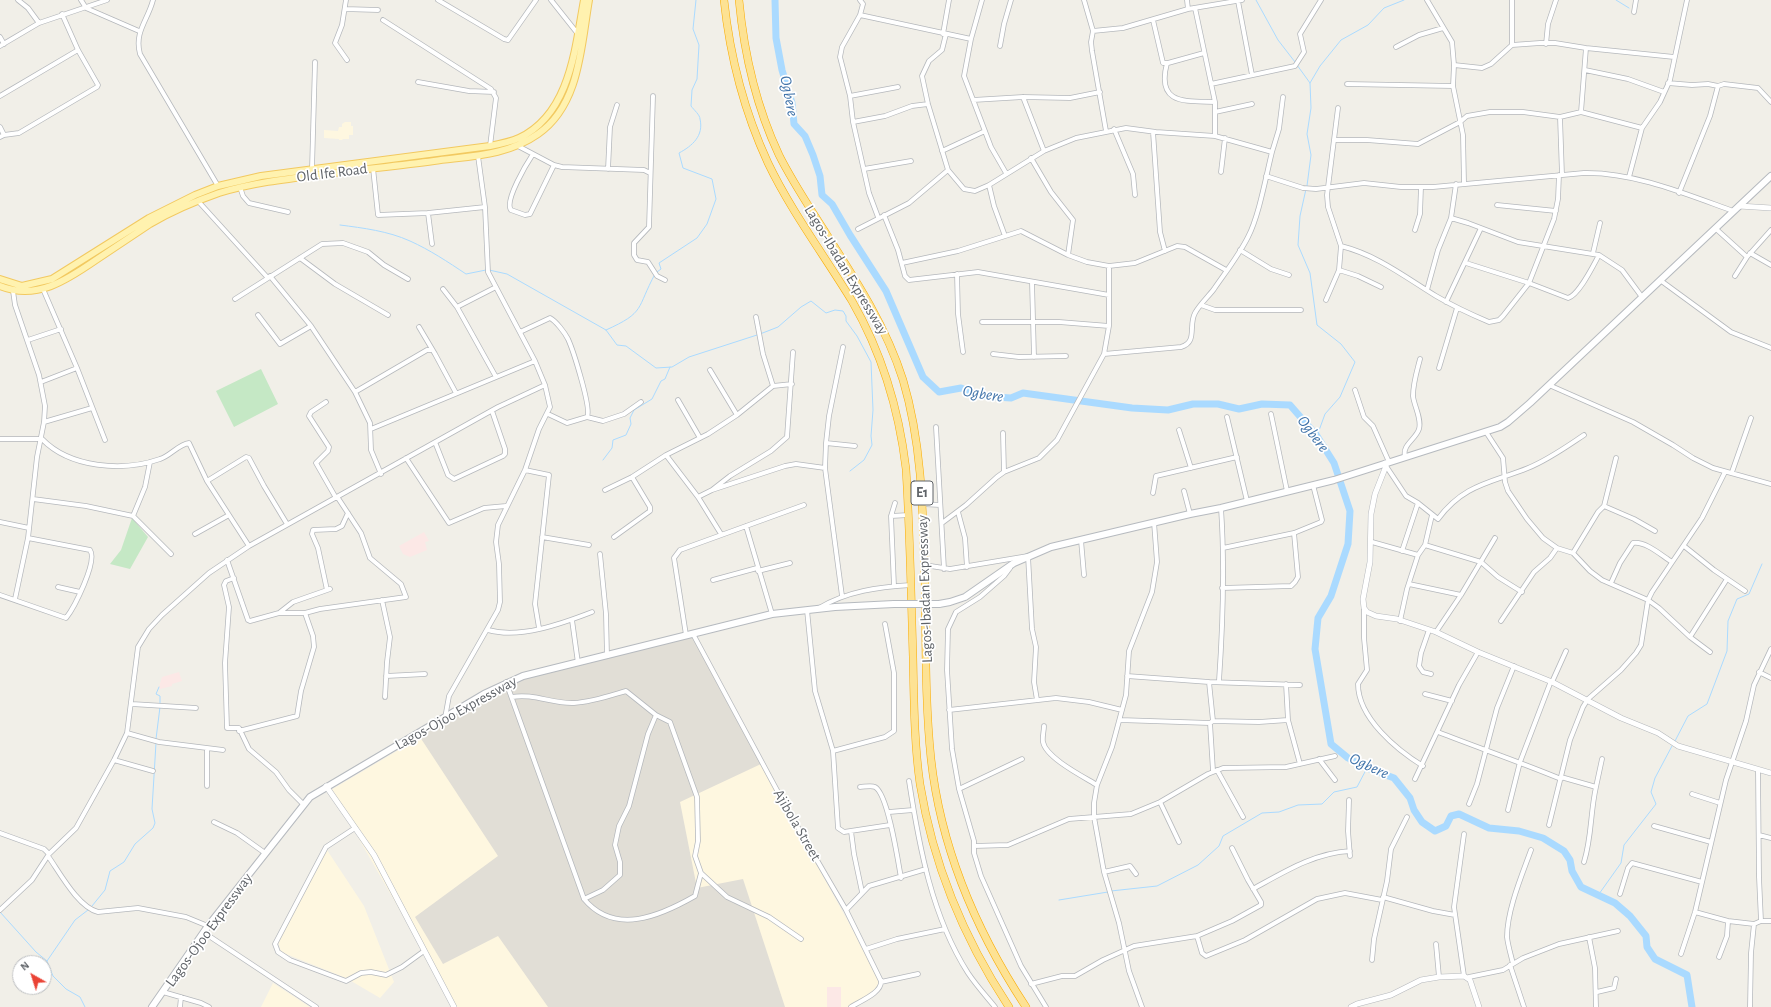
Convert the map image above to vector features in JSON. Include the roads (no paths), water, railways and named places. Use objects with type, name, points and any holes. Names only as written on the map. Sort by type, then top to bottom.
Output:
[{"type":"highway","name":"Lagos-Ibadan Expressway","points":[[724,0],[728,34],[736,73],[751,122],[769,164],[792,206],[852,302],[868,331],[886,374],[902,436],[909,514],[917,757],[926,813],[939,865],[956,911],[984,967],[1009,1007]]},
{"type":"highway","name":"Lagos-Ibadan Expressway","points":[[739,0],[748,64],[762,111],[779,156],[804,199],[861,288],[887,337],[908,398],[916,434],[922,504],[928,710],[931,759],[939,806],[953,861],[970,908],[992,953],[1026,1007]]},
{"type":"main road","name":"Old Ife Road","points":[[0,279],[22,286],[52,279],[149,218],[195,195],[218,186],[261,176],[490,146],[520,137],[539,124],[553,110],[567,78],[579,44],[578,34],[584,0]]},
{"type":"main road","name":"Old Ife Road","points":[[0,286],[13,291],[31,291],[43,289],[64,282],[151,224],[198,201],[240,188],[286,178],[478,156],[518,146],[546,128],[559,113],[572,86],[579,44],[589,0]]},
{"type":"main road","points":[[310,176],[311,169]]},
{"type":"main road","name":"Lagos-Ojoo Expressway","points":[[152,1007],[203,932],[310,797],[326,786],[445,719],[506,682],[523,676],[772,614],[818,609],[894,604],[939,604],[950,602],[965,597],[1014,563],[1051,547],[1154,522],[1221,508],[1334,480],[1387,464],[1405,456],[1486,432],[1508,422],[1771,176]]},
{"type":"street","points":[[18,0],[28,8],[39,23]]},
{"type":"street","points":[[82,0],[86,8],[139,31]]},
{"type":"street","points":[[0,37],[2,45],[39,23],[107,0]]},
{"type":"street","points":[[153,0],[139,31],[137,45],[140,54],[218,186]]},
{"type":"street","points":[[346,0],[342,25],[335,43],[337,48],[347,60]]},
{"type":"street","points":[[438,0],[445,2],[504,39],[508,40],[536,0]]},
{"type":"street","points":[[550,0],[578,34]]},
{"type":"street","points":[[860,0],[863,4],[860,15],[840,52],[850,96],[853,122],[871,198],[878,217]]},
{"type":"street","points":[[949,0],[942,50],[929,61],[923,73],[923,79],[928,104],[948,170],[957,183],[969,191],[975,191],[988,185],[1030,158],[1044,151],[1076,138],[1114,129],[1126,128],[1153,132],[1215,136],[1272,152]]},
{"type":"street","points":[[982,0],[963,70],[985,131],[1006,173]]},
{"type":"street","points":[[1000,46],[1010,0]]},
{"type":"street","points":[[1084,0],[1093,31],[1091,42],[1106,131]]},
{"type":"street","points":[[1187,0],[1188,9]]},
{"type":"street","points":[[1093,31],[1123,28],[1188,9],[1240,0],[1252,75]]},
{"type":"street","points":[[1211,84],[1296,65],[1304,52],[1300,34],[1320,0]]},
{"type":"street","points":[[1427,0],[1452,42],[1454,65],[1453,86],[1460,122],[1465,161],[1464,183]]},
{"type":"street","points":[[1512,0],[1512,45]]},
{"type":"street","points":[[1546,44],[1548,24],[1556,0]]},
{"type":"street","points":[[1634,12],[1636,0]]},
{"type":"street","points":[[1629,177],[1642,128],[1668,83],[1686,11],[1687,0]]},
{"type":"street","points":[[1195,8],[1215,102],[1215,136]]},
{"type":"street","points":[[345,9],[378,10]]},
{"type":"street","points":[[0,128],[2,136],[19,133],[98,87],[78,50],[62,14]]},
{"type":"street","points":[[860,15],[971,39]]},
{"type":"street","points":[[383,20],[487,85],[494,92],[496,98],[490,146]]},
{"type":"street","points":[[1153,20],[1163,63],[1204,53]]},
{"type":"street","points":[[1396,47],[1420,36],[1444,28]]},
{"type":"street","points":[[1454,65],[1482,68],[1491,64],[1512,45],[1555,43],[1586,48],[1674,57]]},
{"type":"street","points":[[1581,112],[1586,48]]},
{"type":"street","points":[[0,96],[78,50]]},
{"type":"street","points":[[311,169],[315,62]]},
{"type":"street","points":[[1167,63],[1164,82],[1166,91],[1170,96],[1181,101],[1215,102]]},
{"type":"street","points":[[1585,70],[1628,79],[1664,92]]},
{"type":"street","points":[[418,82],[469,91],[494,92]]},
{"type":"street","points":[[1668,83],[1692,85],[1711,84],[1718,86],[1724,84],[1758,88],[1771,102]]},
{"type":"street","points":[[1347,84],[1453,86]]},
{"type":"street","points":[[1680,193],[1710,116],[1718,86]]},
{"type":"street","points":[[850,96],[898,87]]},
{"type":"street","points":[[973,100],[1023,97],[1070,98],[1100,92]]},
{"type":"street","points":[[653,96],[649,227],[634,243],[634,255],[637,260],[648,262],[657,276],[666,280]]},
{"type":"street","points":[[1023,97],[1044,151]]},
{"type":"street","points":[[1104,354],[1186,346],[1192,338],[1193,317],[1248,238],[1279,130],[1283,97]]},
{"type":"street","points":[[853,122],[885,116],[912,106],[928,104]]},
{"type":"street","points":[[1215,112],[1252,104]]},
{"type":"street","points":[[608,170],[610,127],[617,105]]},
{"type":"street","points":[[1326,300],[1339,270],[1341,246],[1328,207],[1328,188],[1338,108]]},
{"type":"street","points":[[1335,140],[1367,140],[1418,144],[1460,122],[1467,116],[1490,112],[1523,112],[1560,117],[1581,112],[1642,128]]},
{"type":"street","points":[[1341,246],[1358,250],[1377,259],[1457,308],[1488,322],[1494,322],[1503,316],[1529,283],[1542,247],[1549,234],[1556,211],[1560,175],[1560,117]]},
{"type":"street","points":[[1114,129],[1133,174],[1135,195]]},
{"type":"street","points":[[942,151],[985,131]]},
{"type":"street","points":[[1153,132],[1160,232],[1165,251]]},
{"type":"street","points":[[1221,172],[1225,138]]},
{"type":"street","points":[[518,146],[554,165],[608,170],[644,170],[650,167]]},
{"type":"street","points":[[533,154],[518,181],[509,203],[511,210],[525,215],[530,214],[554,165]]},
{"type":"street","points":[[445,719],[449,696],[496,617],[500,602],[496,532],[506,506],[525,470],[540,429],[548,414],[550,400],[546,385],[535,361],[488,272],[485,207],[478,156]]},
{"type":"street","points":[[1030,158],[1051,192],[1073,220],[1068,255]]},
{"type":"street","points":[[864,169],[911,160]]},
{"type":"street","points":[[373,168],[378,215],[428,213],[485,207]]},
{"type":"street","points":[[644,170],[650,173]]},
{"type":"street","points":[[858,229],[878,217],[909,204],[948,170]]},
{"type":"street","points":[[1266,176],[1309,189],[1364,183],[1401,187],[1421,187],[1560,175],[1604,173],[1629,177],[1733,212]]},
{"type":"street","points":[[1427,290],[1438,250],[1452,218],[1456,184]]},
{"type":"street","points":[[988,185],[1005,236]]},
{"type":"street","points":[[1415,230],[1422,204],[1421,187]]},
{"type":"street","points":[[240,188],[243,196],[249,203],[288,212]]},
{"type":"street","points":[[198,201],[268,276],[310,326],[355,392],[371,429],[371,450],[381,474]]},
{"type":"street","points":[[1497,205],[1556,211]]},
{"type":"street","points":[[1739,206],[1771,208]]},
{"type":"street","points":[[428,213],[432,244]]},
{"type":"street","points":[[884,215],[902,263],[905,276],[909,280],[978,272],[1109,295]]},
{"type":"street","points":[[1452,218],[1518,242],[1599,255],[1622,270],[1642,297]]},
{"type":"street","points":[[1594,253],[1600,223]]},
{"type":"street","points":[[1446,302],[1466,263],[1481,228]]},
{"type":"street","points":[[1715,228],[1749,255],[1761,258],[1771,265]]},
{"type":"street","points":[[1735,276],[1749,255],[1771,230]]},
{"type":"street","points":[[902,263],[958,251],[1021,231],[1068,255],[1087,262],[1109,266],[1144,261],[1177,246],[1185,247],[1226,270]]},
{"type":"street","points":[[234,299],[319,245],[343,243],[368,252],[384,266],[408,279]]},
{"type":"street","points":[[1240,250],[1271,269],[1289,275]]},
{"type":"street","points":[[1466,263],[1529,283],[1568,298],[1572,297],[1599,255]]},
{"type":"street","points":[[300,258],[335,284],[388,315]]},
{"type":"street","points":[[942,523],[958,512],[1004,472],[1029,463],[1044,453],[1057,440],[1104,354],[1109,326],[1109,266]]},
{"type":"street","points":[[1339,270],[1358,276],[1381,287]]},
{"type":"street","points":[[957,274],[958,314],[963,352]]},
{"type":"street","points":[[1660,280],[1731,332],[1771,348]]},
{"type":"street","points":[[1032,282],[1035,322],[1034,357]]},
{"type":"street","points":[[457,307],[496,287]]},
{"type":"street","points":[[43,289],[61,329],[105,440]]},
{"type":"street","points":[[443,290],[457,307],[496,377]]},
{"type":"street","points":[[13,291],[15,304],[41,382],[44,398],[44,422],[42,439],[37,457],[28,538],[15,599]]},
{"type":"street","points":[[1201,305],[1215,310],[1301,310]]},
{"type":"street","points":[[1439,368],[1457,308]]},
{"type":"street","points":[[258,315],[280,344],[310,326]]},
{"type":"street","points":[[756,317],[758,335],[773,386]]},
{"type":"street","points":[[520,332],[550,318],[566,337],[583,388],[589,412],[587,417]]},
{"type":"street","points":[[982,322],[1035,322],[1109,326]]},
{"type":"street","points":[[419,327],[456,394]]},
{"type":"street","points":[[28,340],[61,329]]},
{"type":"street","points":[[842,596],[825,468],[826,443],[833,393],[843,347]]},
{"type":"street","points":[[355,392],[427,350],[432,350]]},
{"type":"street","points":[[712,490],[730,476],[771,452],[788,437],[793,352]]},
{"type":"street","points":[[993,354],[1034,357],[1066,356]]},
{"type":"street","points":[[1405,456],[1405,448],[1418,429],[1419,424],[1413,395],[1420,359]]},
{"type":"street","points":[[371,429],[535,361]]},
{"type":"street","points":[[41,382],[77,368]]},
{"type":"street","points":[[710,370],[737,415]]},
{"type":"street","points":[[605,490],[632,477],[666,455],[700,438],[737,415],[773,386],[792,384]]},
{"type":"street","points":[[0,910],[32,880],[48,855],[76,828],[114,760],[127,733],[132,704],[135,661],[142,638],[178,600],[227,560],[249,546],[381,474],[435,442],[472,424],[492,411],[546,385]]},
{"type":"street","points":[[1549,385],[1633,422],[1673,444],[1693,458],[1725,472],[1732,472],[1771,484]]},
{"type":"street","points":[[1355,390],[1364,417],[1373,426],[1387,464],[1406,496],[1418,503],[1438,519],[1447,506],[1467,491],[1505,475],[1527,468],[1552,456],[1584,435]]},
{"type":"street","points":[[678,400],[700,438]]},
{"type":"street","points":[[227,560],[248,620],[278,613],[305,613],[320,609],[406,597],[401,584],[370,558],[361,534],[316,463],[328,451],[329,448],[309,416],[311,412],[326,402]]},
{"type":"street","points":[[548,414],[567,423],[587,417],[598,421],[609,420],[624,414],[641,402]]},
{"type":"street","points":[[44,422],[92,408]]},
{"type":"street","points":[[435,442],[448,475],[454,479],[503,456],[505,454],[505,449],[492,411]]},
{"type":"street","points":[[1271,414],[1287,491]]},
{"type":"street","points":[[1227,417],[1247,501]]},
{"type":"street","points":[[1732,472],[1751,418]]},
{"type":"street","points":[[936,427],[944,569]]},
{"type":"street","points":[[1179,430],[1191,468]]},
{"type":"street","points":[[1486,432],[1503,458],[1505,482],[1508,491],[1527,519],[1543,538],[1557,548],[1573,553],[1590,571],[1611,583],[1648,600],[1659,608],[1690,637],[1710,652]]},
{"type":"street","points":[[1003,433],[1004,472]]},
{"type":"street","points":[[0,439],[42,439],[52,449],[83,463],[94,466],[150,462],[166,457],[189,443],[207,481],[249,546]]},
{"type":"street","points":[[826,443],[855,446]]},
{"type":"street","points":[[666,455],[698,497],[721,534]]},
{"type":"street","points":[[207,481],[246,457],[249,458],[287,524]]},
{"type":"street","points":[[1153,493],[1156,476],[1237,457]]},
{"type":"street","points":[[406,458],[449,522],[484,508],[506,506]]},
{"type":"street","points":[[1573,553],[1598,512],[1604,506],[1616,458]]},
{"type":"street","points":[[133,516],[145,487],[150,462]]},
{"type":"street","points":[[698,497],[712,490],[796,464],[825,468]]},
{"type":"street","points":[[1387,464],[1373,500],[1371,522],[1372,542],[1363,600],[1367,670],[1358,684],[1361,700],[1381,732],[1402,753],[1423,766]]},
{"type":"street","points":[[525,470],[549,475],[535,604],[539,628]]},
{"type":"street","points":[[1549,825],[1570,740],[1588,699],[1621,670],[1641,645],[1648,600],[1657,583],[1684,546],[1712,502],[1725,472]]},
{"type":"street","points":[[614,537],[650,511],[650,507],[632,477]]},
{"type":"street","points":[[1224,548],[1294,533],[1322,521],[1313,485]]},
{"type":"street","points":[[1184,491],[1190,514]]},
{"type":"street","points":[[33,499],[86,506],[133,516],[171,554]]},
{"type":"street","points":[[894,502],[891,516],[894,586]]},
{"type":"street","points":[[1402,551],[1418,503]]},
{"type":"street","points":[[922,504],[940,505]]},
{"type":"street","name":"Ajibola Street","points":[[804,505],[680,550],[674,558],[689,634],[786,807],[846,910],[881,982]]},
{"type":"street","points":[[1604,506],[1634,519],[1655,531]]},
{"type":"street","points":[[1219,681],[1223,628],[1222,588],[1224,548],[1221,508]]},
{"type":"street","points":[[958,512],[966,538],[967,567]]},
{"type":"street","points":[[278,613],[293,602],[328,590],[312,530],[336,529],[342,526],[348,513]]},
{"type":"street","points":[[891,516],[909,514]]},
{"type":"street","points":[[195,534],[229,515]]},
{"type":"street","points":[[1400,621],[1409,584],[1418,555],[1425,545],[1432,515]]},
{"type":"street","points":[[0,522],[29,528]]},
{"type":"street","points":[[1142,1007],[1129,971],[1125,949],[1109,892],[1094,817],[1097,784],[1110,752],[1126,694],[1129,651],[1152,592],[1157,570],[1154,522]]},
{"type":"street","points":[[746,526],[757,569],[772,614]]},
{"type":"street","points":[[1222,588],[1291,586],[1298,577],[1294,533]]},
{"type":"street","points":[[542,537],[589,545]]},
{"type":"street","points":[[0,595],[66,618],[80,592],[90,570],[93,557],[90,550],[28,538]]},
{"type":"street","points":[[1436,632],[1461,595],[1495,538]]},
{"type":"street","points":[[1081,540],[1084,575]]},
{"type":"street","points":[[1372,542],[1418,555]]},
{"type":"street","points":[[1611,583],[1620,563],[1633,543],[1640,544],[1651,549],[1672,562]]},
{"type":"street","points":[[1425,545],[1481,562],[1498,577],[1522,592]]},
{"type":"street","points":[[1684,546],[1745,591]]},
{"type":"street","points":[[1501,622],[1534,572],[1550,558],[1557,548]]},
{"type":"street","points":[[600,554],[606,614],[607,656]]},
{"type":"street","points":[[924,565],[944,569],[967,567],[1028,556],[1032,629],[1036,647],[1034,682],[1037,700]]},
{"type":"street","points":[[713,580],[757,569],[790,563]]},
{"type":"street","points":[[1014,563],[997,582],[980,597],[962,607],[952,618],[946,636],[949,710],[952,749],[959,789],[981,876],[1006,936],[1031,984],[1046,1007]]},
{"type":"street","points":[[234,578],[226,581],[224,585],[229,607],[225,663],[227,728],[237,727],[249,749],[276,772],[289,790],[304,805]]},
{"type":"street","points":[[1690,637],[1727,579]]},
{"type":"street","points":[[1409,584],[1461,595]]},
{"type":"street","points":[[818,609],[842,596],[894,586],[911,585]]},
{"type":"street","points":[[58,587],[80,592]]},
{"type":"street","points":[[382,600],[390,637],[385,697]]},
{"type":"street","points":[[1364,608],[1371,615],[1397,619],[1436,632],[1478,652],[1551,682],[1588,699],[1621,718],[1658,733],[1678,746],[1771,773]]},
{"type":"street","points":[[807,610],[815,691],[833,751],[838,828],[844,832],[890,825]]},
{"type":"street","points":[[488,630],[502,634],[518,633],[572,620],[592,612]]},
{"type":"street","points":[[239,731],[297,716],[301,691],[314,647],[313,636],[305,613]]},
{"type":"street","points":[[572,620],[578,663]]},
{"type":"street","points":[[833,751],[885,736],[894,731],[894,673],[884,624]]},
{"type":"street","points":[[1428,630],[1419,666],[1423,672],[1431,674]]},
{"type":"street","points":[[1681,954],[1696,912],[1720,803],[1731,762],[1746,721],[1754,685],[1771,649]]},
{"type":"street","points":[[1508,810],[1520,762],[1551,682],[1566,651]]},
{"type":"street","points":[[1415,779],[1423,766],[1465,673],[1478,652]]},
{"type":"street","points":[[1469,804],[1487,752],[1494,719],[1514,666]]},
{"type":"street","points":[[1759,672],[1771,678]]},
{"type":"street","points":[[386,676],[425,674]]},
{"type":"street","points":[[1127,676],[1209,682],[1219,681],[1300,684]]},
{"type":"street","points":[[506,682],[584,899],[593,909],[624,921],[649,917],[675,908],[695,896],[701,873]]},
{"type":"street","points":[[1209,682],[1215,771],[1243,817]]},
{"type":"street","points":[[1286,684],[1288,720],[1300,764]]},
{"type":"street","points":[[512,697],[523,695],[574,703],[600,699],[626,691],[656,714],[670,722],[697,797],[698,841],[695,856],[701,873],[727,896],[769,917],[801,939]]},
{"type":"street","points":[[1425,694],[1452,701]]},
{"type":"street","points":[[949,710],[1037,700],[1067,699],[1089,702],[1122,710]]},
{"type":"street","points":[[132,704],[196,708]]},
{"type":"street","points":[[584,899],[603,890],[620,875],[620,862],[615,845],[619,826],[629,806],[648,734],[656,714]]},
{"type":"street","points":[[1120,720],[1212,722],[1259,722],[1288,720]]},
{"type":"street","points":[[1044,726],[1043,742],[1046,749],[1070,769],[1097,784]]},
{"type":"street","points":[[1438,732],[1487,752],[1520,762],[1561,778],[1596,787]]},
{"type":"street","points":[[127,733],[153,741],[223,750]]},
{"type":"street","points":[[207,749],[207,786]]},
{"type":"street","points":[[974,846],[1008,845],[1061,822],[1094,817],[1131,814],[1160,802],[1215,771],[1231,767],[1278,767],[1300,764],[1335,756]]},
{"type":"street","points":[[1319,759],[1335,780]]},
{"type":"street","points":[[1584,862],[1590,841],[1591,808],[1602,759]]},
{"type":"street","points":[[114,760],[153,771]]},
{"type":"street","points":[[959,789],[1022,760]]},
{"type":"street","points":[[1758,770],[1761,921]]},
{"type":"street","points":[[908,781],[926,869],[945,929],[969,974],[995,1007]]},
{"type":"street","points":[[326,786],[374,855],[454,1007]]},
{"type":"street","points":[[860,787],[872,786],[880,791],[889,812],[890,825],[902,878]]},
{"type":"street","points":[[1692,794],[1720,803]]},
{"type":"street","points":[[1253,889],[1295,866],[1328,854],[1350,854],[1349,800]]},
{"type":"street","points":[[1160,802],[1179,842]]},
{"type":"street","points":[[889,812],[913,810]]},
{"type":"street","points":[[1372,960],[1374,939],[1392,845],[1407,817]]},
{"type":"street","points":[[214,822],[238,833],[265,853]]},
{"type":"street","points":[[1654,826],[1711,842]]},
{"type":"street","points":[[355,828],[326,847],[275,944],[278,952],[290,960],[346,981],[361,973],[371,972],[386,975],[402,967],[424,951]]},
{"type":"street","points":[[851,831],[862,892]]},
{"type":"street","points":[[0,833],[44,849],[83,904],[92,911],[98,912],[138,908],[186,917],[208,926]]},
{"type":"street","points":[[1464,834],[1454,899],[1455,915],[1466,977],[1479,1007]]},
{"type":"street","points":[[1759,835],[1771,838]]},
{"type":"street","points":[[1031,984],[1062,976],[1075,976],[1125,949],[1197,936],[1261,905],[1261,902],[1232,848]]},
{"type":"street","points":[[1524,1007],[1511,965],[1508,947],[1508,929],[1520,880],[1531,850]]},
{"type":"street","points":[[1620,894],[1628,868],[1632,863],[1702,882]]},
{"type":"street","points":[[1104,872],[1130,866],[1136,874]]},
{"type":"street","points":[[846,910],[862,892],[875,883],[902,878],[926,869]]},
{"type":"street","points":[[1197,936],[1202,953],[1206,956],[1245,940],[1317,899],[1345,893],[1383,898],[1455,915]]},
{"type":"street","points":[[1696,912],[1728,921],[1754,924],[1761,921],[1771,921]]},
{"type":"street","points":[[1719,957],[1727,936],[1728,921]]},
{"type":"street","points":[[1750,1007],[1750,967],[1754,924]]},
{"type":"street","points":[[866,949],[897,939],[945,929]]},
{"type":"street","points":[[1352,1007],[1357,1004],[1391,995],[1421,980],[1439,977],[1466,977],[1503,970],[1523,958],[1558,944],[1618,931]]},
{"type":"street","points":[[203,932],[316,1007]]},
{"type":"street","points":[[1589,937],[1595,968],[1597,992],[1596,1007]]},
{"type":"street","points":[[1436,944],[1439,977]]},
{"type":"street","points":[[851,1007],[878,990],[881,982],[918,974]]},
{"type":"street","points":[[1597,992],[1612,990],[1616,979]]},
{"type":"street","points":[[163,992],[201,1003],[209,1007]]},
{"type":"street","points":[[180,1007],[181,997]]},
{"type":"waterway","points":[[657,272],[661,269],[659,263],[697,238],[707,224],[716,199],[712,179],[683,168],[679,153],[696,140],[699,135],[701,125],[700,117],[691,106],[692,90],[697,79],[699,45],[693,29],[696,0]]},
{"type":"waterway","name":"Ogbere","points":[[775,0],[776,38],[782,70],[792,103],[794,124],[805,136],[813,155],[820,176],[822,195],[832,204],[886,291],[923,377],[939,392],[961,388],[982,396],[1011,398],[1023,393],[1132,408],[1168,410],[1193,404],[1218,404],[1239,409],[1262,404],[1290,405],[1317,436],[1334,463],[1350,511],[1348,544],[1331,596],[1318,618],[1315,649],[1331,744],[1348,758],[1367,768],[1394,778],[1410,798],[1414,810],[1422,822],[1435,831],[1446,826],[1451,816],[1459,814],[1489,828],[1519,831],[1543,838],[1564,851],[1570,860],[1572,871],[1581,887],[1615,903],[1630,916],[1646,936],[1647,947],[1655,959],[1687,975],[1692,1007]]},
{"type":"waterway","points":[[1256,0],[1278,40],[1295,62]]},
{"type":"waterway","points":[[1310,83],[1320,66],[1341,40],[1368,25],[1384,8],[1404,0]]},
{"type":"waterway","points":[[1616,0],[1629,8]]},
{"type":"waterway","points":[[1297,65],[1310,83],[1311,108],[1307,134],[1311,155],[1307,186]]},
{"type":"waterway","points":[[1306,189],[1300,216],[1298,245],[1310,273],[1317,325],[1341,344],[1355,362],[1340,397],[1325,414],[1317,436]]},
{"type":"waterway","points":[[340,225],[375,230],[402,238],[432,252],[466,274],[486,270]]},
{"type":"waterway","points":[[489,270],[507,274],[606,330],[617,345],[626,346],[656,368],[672,367],[689,357],[757,335]]},
{"type":"waterway","points":[[606,330],[628,319],[634,314],[642,302],[655,274]]},
{"type":"waterway","points":[[760,334],[778,327],[801,307],[811,301],[826,313],[835,310],[843,311],[846,316],[846,321],[857,336],[871,362],[873,410],[871,436],[872,445],[864,460],[850,471]]},
{"type":"waterway","points":[[603,460],[612,448],[613,440],[626,435],[631,424],[630,418],[634,410],[652,399],[661,381],[665,379],[670,367]]},
{"type":"waterway","points":[[1675,741],[1688,716],[1707,704],[1727,651],[1728,621],[1737,599],[1749,594],[1762,564]]},
{"type":"waterway","points":[[159,687],[156,694],[160,696],[160,704]]},
{"type":"waterway","points":[[156,739],[160,707]]},
{"type":"waterway","points":[[92,906],[105,890],[110,871],[124,862],[135,844],[153,828],[155,823],[152,809],[156,743]]},
{"type":"waterway","points":[[1599,894],[1621,863],[1624,845],[1656,804],[1651,792],[1655,778],[1672,746]]},
{"type":"waterway","points":[[1111,891],[1157,886],[1198,865],[1219,846],[1223,836],[1262,813],[1279,812],[1298,805],[1322,804],[1334,792],[1357,787],[1367,768]]},
{"type":"waterway","points":[[1059,900],[1108,892]]},
{"type":"waterway","points":[[51,955],[75,920],[88,910]]},
{"type":"waterway","points":[[0,912],[36,952],[47,961],[53,976],[66,989],[80,997],[85,1007]]}]
